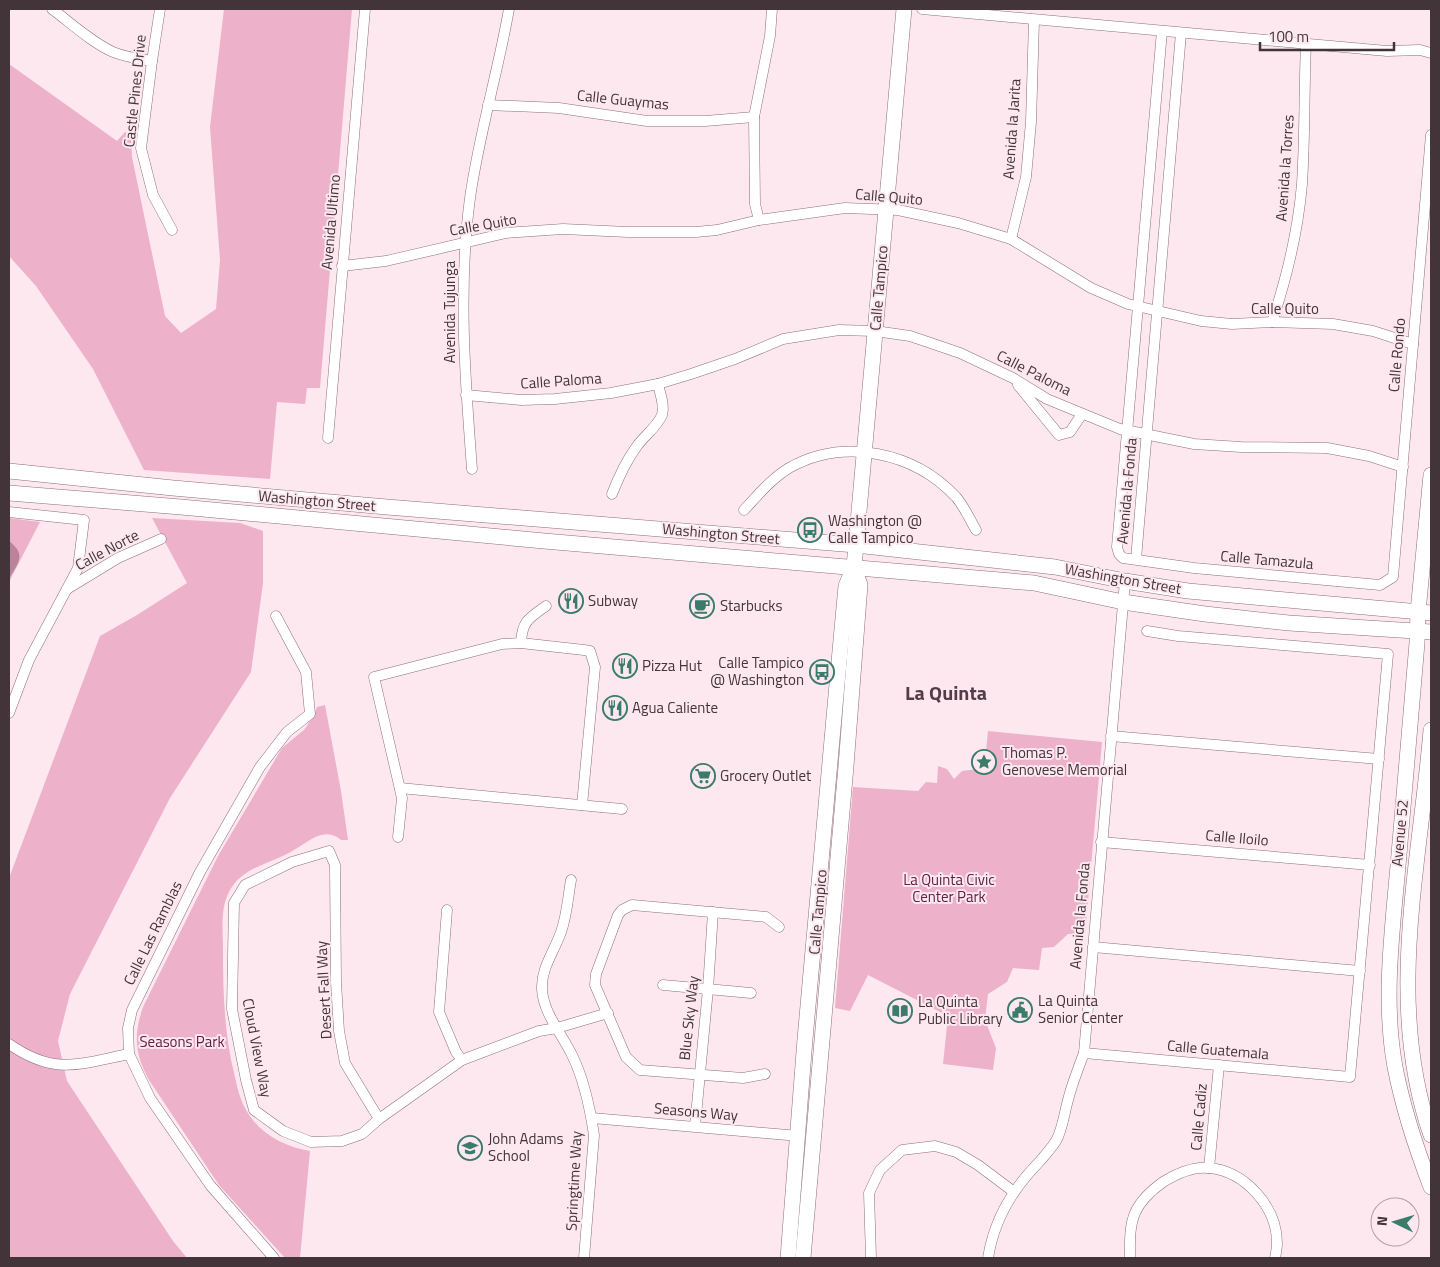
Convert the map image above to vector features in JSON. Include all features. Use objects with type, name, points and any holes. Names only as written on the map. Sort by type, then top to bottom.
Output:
[{"type":"main road","name":"Calle Tampico","points":[[788,1258],[846,586],[854,567],[904,9]]},
{"type":"main road","name":"Washington Street","points":[[9,471],[173,488],[856,545],[1055,567],[1188,592],[1425,613]]},
{"type":"main road","name":"Avenue 52","points":[[1431,475],[1424,631],[1390,966],[1390,1019],[1395,1066],[1415,1145],[1431,1187]]},
{"type":"main road","name":"Washington Street","points":[[9,493],[182,507],[544,542],[1034,583],[1123,602],[1205,614],[1261,620],[1424,631]]},
{"type":"main road","name":"Calle Tampico","points":[[803,1258],[860,585],[854,567]]},
{"type":"main road","name":"Avenue 52","points":[[1431,730],[1410,922],[1407,974],[1408,1020],[1414,1067],[1431,1135]]},
{"type":"main road","points":[[798,1136],[805,1141],[803,1194],[806,1231]]},
{"type":"street","points":[[52,9],[112,51],[152,61]]},
{"type":"street","name":"Castle Pines Drive","points":[[160,9],[141,148],[153,195],[172,230]]},
{"type":"street","name":"Avenida Ultimo","points":[[328,438],[365,9]]},
{"type":"street","name":"Avenida Tujunga","points":[[472,469],[466,395],[463,292],[466,242],[470,197],[509,9]]},
{"type":"street","points":[[759,220],[755,204],[754,117],[770,36],[772,9]]},
{"type":"street","points":[[922,9],[1387,51],[1420,50],[1431,52]]},
{"type":"street","name":"Avenida la Jarita","points":[[1011,239],[1026,177],[1031,122],[1034,20]]},
{"type":"street","name":"Avenida la Fonda","points":[[1162,31],[1117,548],[1123,558],[1136,560],[1181,33]]},
{"type":"street","name":"Avenida la Torres","points":[[1272,322],[1291,256],[1302,185],[1306,43]]},
{"type":"street","name":"Calle Guaymas","points":[[488,105],[558,108],[646,121],[705,121],[754,117]]},
{"type":"street","name":"Calle Rondo","points":[[1393,577],[1431,135]]},
{"type":"street","name":"Calle Quito","points":[[342,266],[386,261],[506,233],[562,229],[628,232],[696,232],[717,230],[759,220],[845,208],[885,209],[918,213],[1011,239],[1091,288],[1138,306],[1201,321],[1232,324],[1272,322],[1333,324],[1373,331],[1413,344]]},
{"type":"street","name":"Calle Paloma","points":[[466,395],[520,400],[554,399],[611,393],[658,384],[734,359],[783,339],[839,330],[875,331],[910,336],[960,353],[1013,378],[1047,399],[1082,414],[1146,435],[1194,444],[1241,447],[1327,448],[1369,456],[1403,467]]},
{"type":"street","points":[[1013,378],[1059,435],[1070,432],[1082,414]]},
{"type":"street","points":[[612,494],[620,472],[638,444],[657,424],[661,416],[662,402],[658,384]]},
{"type":"street","points":[[744,510],[766,486],[788,469],[822,454],[865,453],[887,456],[908,462],[933,477],[957,498],[976,530]]},
{"type":"street","name":"Calle Norte","points":[[9,512],[84,520],[78,568],[29,660],[9,713]]},
{"type":"street","name":"Calle Norte","points":[[67,589],[118,558],[161,539]]},
{"type":"street","name":"Calle Tamazula","points":[[1136,560],[1194,568],[1380,585],[1393,577]]},
{"type":"street","name":"Avenida la Fonda","points":[[988,1258],[997,1224],[1014,1192],[1047,1155],[1057,1139],[1074,1079],[1084,1053],[1110,736],[1125,581]]},
{"type":"street","points":[[521,644],[524,624],[546,606]]},
{"type":"street","name":"Calle Las Ramblas","points":[[274,1258],[210,1185],[150,1098],[129,1054],[128,1028],[132,1010],[200,872],[260,767],[287,732],[310,714],[306,672],[276,616]]},
{"type":"street","points":[[1093,947],[1360,971],[1388,654],[1178,636],[1147,631]]},
{"type":"street","points":[[398,837],[402,798],[374,677],[502,644],[521,644],[590,651],[595,662],[582,805]]},
{"type":"street","points":[[1110,736],[1379,759]]},
{"type":"street","points":[[400,788],[622,809]]},
{"type":"street","name":"Calle Iloilo","points":[[1101,842],[1370,864]]},
{"type":"street","name":"Cloud View Way","points":[[329,851],[292,862],[245,885],[234,903],[232,1009],[246,1080],[254,1110],[284,1132],[311,1142],[342,1140],[362,1134],[379,1119],[462,1060],[539,1031],[557,1028],[608,1013]]},
{"type":"street","name":"Desert Fall Way","points":[[329,851],[335,866],[336,982],[339,1032],[345,1063],[379,1119]]},
{"type":"street","name":"Springtime Way","points":[[571,880],[561,932],[546,963],[542,983],[544,1001],[572,1055],[585,1090],[592,1118],[594,1135],[584,1258]]},
{"type":"street","points":[[765,1074],[743,1078],[640,1070],[626,1057],[608,1013],[597,993],[595,985],[596,974],[613,926],[622,910],[632,905],[766,917],[779,927]]},
{"type":"street","points":[[447,910],[439,1012],[456,1052],[462,1060]]},
{"type":"street","name":"Blue Sky Way","points":[[695,1126],[713,912]]},
{"type":"street","name":"Calle Guatemala","points":[[1084,1053],[1350,1076],[1360,971]]},
{"type":"street","points":[[663,985],[752,993]]},
{"type":"street","points":[[9,1044],[32,1058],[58,1065],[78,1064],[129,1054]]},
{"type":"street","name":"Calle Cadiz","points":[[1219,1065],[1209,1168],[1228,1173],[1242,1180],[1254,1190],[1267,1206],[1274,1224],[1277,1243],[1275,1258]]},
{"type":"street","name":"Seasons Way","points":[[592,1118],[798,1136]]},
{"type":"street","points":[[871,1258],[869,1193],[880,1170],[902,1150],[934,1146],[956,1152],[978,1165],[1014,1192]]},
{"type":"street","points":[[1130,1258],[1130,1230],[1134,1214],[1144,1199],[1157,1186],[1172,1176],[1190,1169],[1209,1168]]},
{"type":"green space","points":[[224,9],[352,9],[320,388],[307,388],[305,404],[277,402],[270,479],[144,470],[93,369],[36,286],[9,256],[9,64],[117,141],[125,132],[131,136],[132,157],[165,316],[181,333],[216,309],[220,260],[210,127]]},
{"type":"green space","points":[[9,518],[40,522],[9,582]]},
{"type":"green space","points":[[152,518],[240,523],[263,531],[263,583],[251,672],[170,798],[70,994],[58,1041],[67,1081],[173,1241],[187,1258],[10,1258],[9,878],[100,636],[187,583]]},
{"type":"green space","name":"Seasons Park","points":[[325,705],[348,840],[341,840],[329,834],[317,836],[285,855],[258,866],[235,883],[224,905],[223,981],[226,1029],[231,1061],[241,1099],[252,1119],[270,1136],[293,1147],[310,1151],[300,1258],[285,1258],[219,1185],[149,1080],[138,1053],[137,1036],[143,1007],[218,856],[282,748],[304,730],[317,707]]},
{"type":"green space","name":"La Quinta Civic Center Park","points":[[988,731],[1102,742],[1085,935],[1068,934],[1054,947],[1042,948],[1039,970],[1013,968],[1007,982],[988,994],[985,1020],[996,1048],[993,1070],[943,1064],[948,1016],[868,975],[850,1011],[835,1008],[853,787],[918,791],[926,782],[937,783],[938,766],[947,769],[954,779],[962,771],[978,769],[980,763],[985,762]]},
{"type":"shaded area","points":[[9,541],[18,551],[19,559],[9,579]]},
{"type":"place","name":"Washington @ Calle Tampico","points":[[810,530]]},
{"type":"place","name":"Subway","points":[[571,601]]},
{"type":"place","name":"Starbucks","points":[[702,606]]},
{"type":"place","name":"Pizza Hut","points":[[625,666]]},
{"type":"place","name":"Calle Tampico @ Washington","points":[[822,672]]},
{"type":"place","name":"Agua Caliente","points":[[615,708]]},
{"type":"place","name":"Thomas P. Genovese Memorial","points":[[984,762]]},
{"type":"place","name":"Grocery Outlet","points":[[703,776]]},
{"type":"place","name":"La Quinta Senior Center","points":[[1020,1010]]},
{"type":"place","name":"La Quinta Public Library","points":[[900,1011]]},
{"type":"place","name":"John Adams School","points":[[470,1148]]},
{"type":"district","name":"La Quinta","points":[[946,693]]}]
